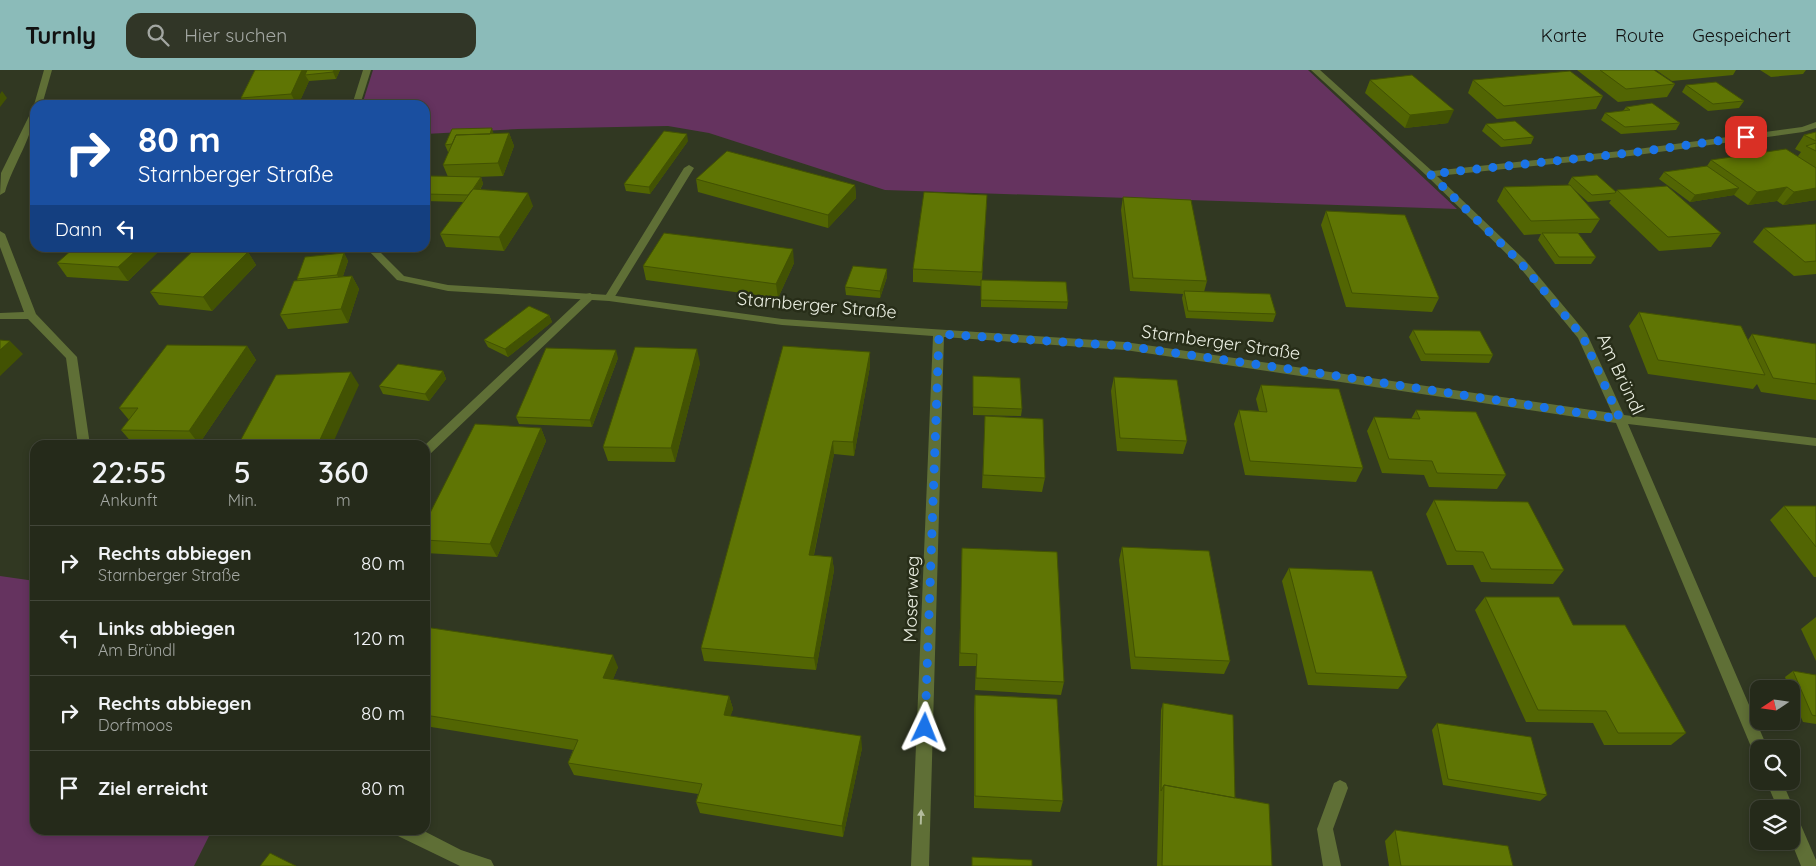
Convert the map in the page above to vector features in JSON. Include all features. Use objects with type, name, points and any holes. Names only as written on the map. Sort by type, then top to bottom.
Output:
[{"type":"street","points":[[39,100],[48,70]]},
{"type":"street","points":[[358,100],[367,70]]},
{"type":"street","name":"Am Bründl","points":[[1315,70],[1430,174],[1520,262],[1583,337],[1620,419],[1756,740]]},
{"type":"street","points":[[0,192],[6,174],[30,123]]},
{"type":"street","points":[[1430,174],[1630,153],[1803,129],[1816,125]]},
{"type":"street","points":[[609,298],[689,168]]},
{"type":"street","points":[[0,234],[31,315],[71,357],[83,440]]},
{"type":"street","name":"Starnberger Straße","points":[[375,252],[401,278],[448,288],[590,296],[782,322],[1126,346],[1620,419],[1816,442]]},
{"type":"street","points":[[430,447],[590,296]]},
{"type":"street","points":[[0,316],[31,315]]},
{"type":"street","name":"Moserweg","points":[[920,866],[939,334]]},
{"type":"street","points":[[1332,866],[1325,829],[1340,788]]},
{"type":"street","points":[[414,835],[458,857],[485,866]]},
{"type":"street","points":[[1800,843],[1810,866]]},
{"type":"shaded area","points":[[373,70],[1308,70],[1457,209],[885,190],[709,133],[668,126],[518,129],[430,134],[430,100],[364,100]]},
{"type":"shaded area","points":[[0,576],[30,580],[30,835],[210,835],[194,866],[0,866]]},
{"type":"building","points":[[255,70],[302,70],[291,94],[241,98]]},
{"type":"building","points":[[307,70],[334,70],[333,72],[305,75]]},
{"type":"building","points":[[1600,70],[1654,70],[1675,84],[1626,89]]},
{"type":"building","points":[[1570,71],[1603,96],[1504,106],[1473,80]]},
{"type":"building","points":[[1412,75],[1454,110],[1410,115],[1370,80]]},
{"type":"building","points":[[1716,82],[1744,101],[1713,104],[1686,85]]},
{"type":"building","points":[[1652,103],[1680,123],[1625,127],[1605,113],[1630,110],[1626,107]]},
{"type":"building","points":[[1515,121],[1534,137],[1504,140],[1486,124]]},
{"type":"building","points":[[492,128],[490,134],[456,135],[452,144],[445,145],[452,129]]},
{"type":"building","points":[[664,131],[687,134],[649,187],[624,184]]},
{"type":"building","points":[[1816,132],[1816,141],[1804,135]]},
{"type":"building","points":[[509,133],[498,163],[443,165],[456,135]]},
{"type":"building","points":[[1816,143],[1816,151],[1806,146]]},
{"type":"building","points":[[1786,149],[1816,168],[1816,188],[1794,192],[1787,187],[1757,192],[1711,160]]},
{"type":"building","points":[[727,151],[855,185],[828,215],[696,179]]},
{"type":"building","points":[[1707,166],[1739,188],[1695,195],[1664,172]]},
{"type":"building","points":[[1597,175],[1616,192],[1592,195],[1572,177]]},
{"type":"building","points":[[430,176],[481,177],[468,195],[430,194]]},
{"type":"building","points":[[1570,185],[1600,219],[1531,221],[1504,187]]},
{"type":"building","points":[[1667,186],[1721,233],[1668,237],[1617,190]]},
{"type":"building","points":[[473,189],[528,193],[499,237],[440,234]]},
{"type":"building","points":[[924,192],[987,195],[982,272],[913,269]]},
{"type":"building","points":[[1123,197],[1191,200],[1207,281],[1133,278]]},
{"type":"building","points":[[1326,211],[1405,215],[1439,298],[1352,293]]},
{"type":"building","points":[[1816,224],[1816,261],[1805,262],[1764,228]]},
{"type":"building","points":[[664,233],[793,249],[776,284],[643,266]]},
{"type":"building","points":[[1542,233],[1578,233],[1596,257],[1559,257]]},
{"type":"building","points":[[69,252],[135,252],[118,267],[57,263]]},
{"type":"building","points":[[192,252],[248,252],[203,297],[150,292]]},
{"type":"building","points":[[344,253],[337,275],[297,279],[305,257]]},
{"type":"building","points":[[853,266],[887,269],[880,291],[845,287]]},
{"type":"building","points":[[352,276],[341,309],[280,315],[294,281]]},
{"type":"building","points":[[981,280],[1066,282],[1068,302],[981,300]]},
{"type":"building","points":[[1184,291],[1270,294],[1276,314],[1188,311]]},
{"type":"building","points":[[529,306],[549,315],[505,349],[484,340]]},
{"type":"building","points":[[1639,312],[1741,326],[1765,375],[1658,360]]},
{"type":"building","points":[[1413,330],[1480,331],[1493,355],[1425,354]]},
{"type":"building","points":[[1752,334],[1816,344],[1816,384],[1773,378]]},
{"type":"building","points":[[0,340],[10,341],[0,350]]},
{"type":"building","points":[[167,345],[247,346],[189,431],[121,430],[138,408],[119,408]]},
{"type":"building","points":[[783,346],[870,352],[853,442],[833,441],[809,555],[832,557],[814,658],[701,648]]},
{"type":"building","points":[[635,347],[697,349],[671,448],[603,447]]},
{"type":"building","points":[[546,348],[616,350],[590,420],[516,417]]},
{"type":"building","points":[[398,364],[443,371],[425,394],[379,386]]},
{"type":"building","points":[[351,372],[320,440],[241,440],[276,375]]},
{"type":"building","points":[[973,376],[1020,378],[1022,409],[973,407]]},
{"type":"building","points":[[1114,377],[1177,380],[1187,441],[1120,438]]},
{"type":"building","points":[[1261,385],[1339,389],[1363,468],[1250,461],[1239,410],[1267,412]]},
{"type":"building","points":[[1416,410],[1476,412],[1506,475],[1437,473],[1432,461],[1389,459],[1374,417],[1420,419]]},
{"type":"building","points":[[985,416],[1043,419],[1045,478],[983,475]]},
{"type":"building","points":[[475,424],[541,428],[490,544],[430,540],[430,513]]},
{"type":"building","points":[[1434,500],[1528,502],[1564,570],[1491,569],[1483,552],[1456,551]]},
{"type":"building","points":[[1784,506],[1816,506],[1816,547]]},
{"type":"building","points":[[1122,547],[1209,551],[1230,661],[1135,657]]},
{"type":"building","points":[[962,548],[1057,552],[1064,682],[976,678],[977,654],[960,653]]},
{"type":"building","points":[[1289,568],[1372,571],[1407,677],[1316,673]]},
{"type":"building","points":[[1485,597],[1559,597],[1573,625],[1625,625],[1686,733],[1618,733],[1606,711],[1538,710]]},
{"type":"building","points":[[430,628],[613,655],[603,678],[729,696],[724,715],[861,736],[842,826],[696,802],[702,784],[568,763],[578,740],[430,716]]},
{"type":"building","points":[[1793,671],[1816,675],[1816,716],[1812,715],[1800,687],[1800,680],[1797,680]]},
{"type":"building","points":[[975,695],[1057,699],[1063,801],[975,796]]},
{"type":"building","points":[[1163,703],[1233,715],[1235,798],[1164,785],[1161,791]]},
{"type":"building","points":[[1437,723],[1531,737],[1547,795],[1448,779]]},
{"type":"building","points":[[1164,785],[1269,804],[1272,866],[1162,866]]},
{"type":"building","points":[[1395,830],[1508,846],[1513,866],[1401,866]]},
{"type":"building","points":[[270,853],[296,866],[260,866]]},
{"type":"building","points":[[972,857],[1032,860],[1032,866],[972,866]]},
{"type":"route","points":[[925,728],[939,334],[1126,346],[1620,419],[1583,337],[1520,262],[1430,174],[1630,153],[1746,137]]}]
